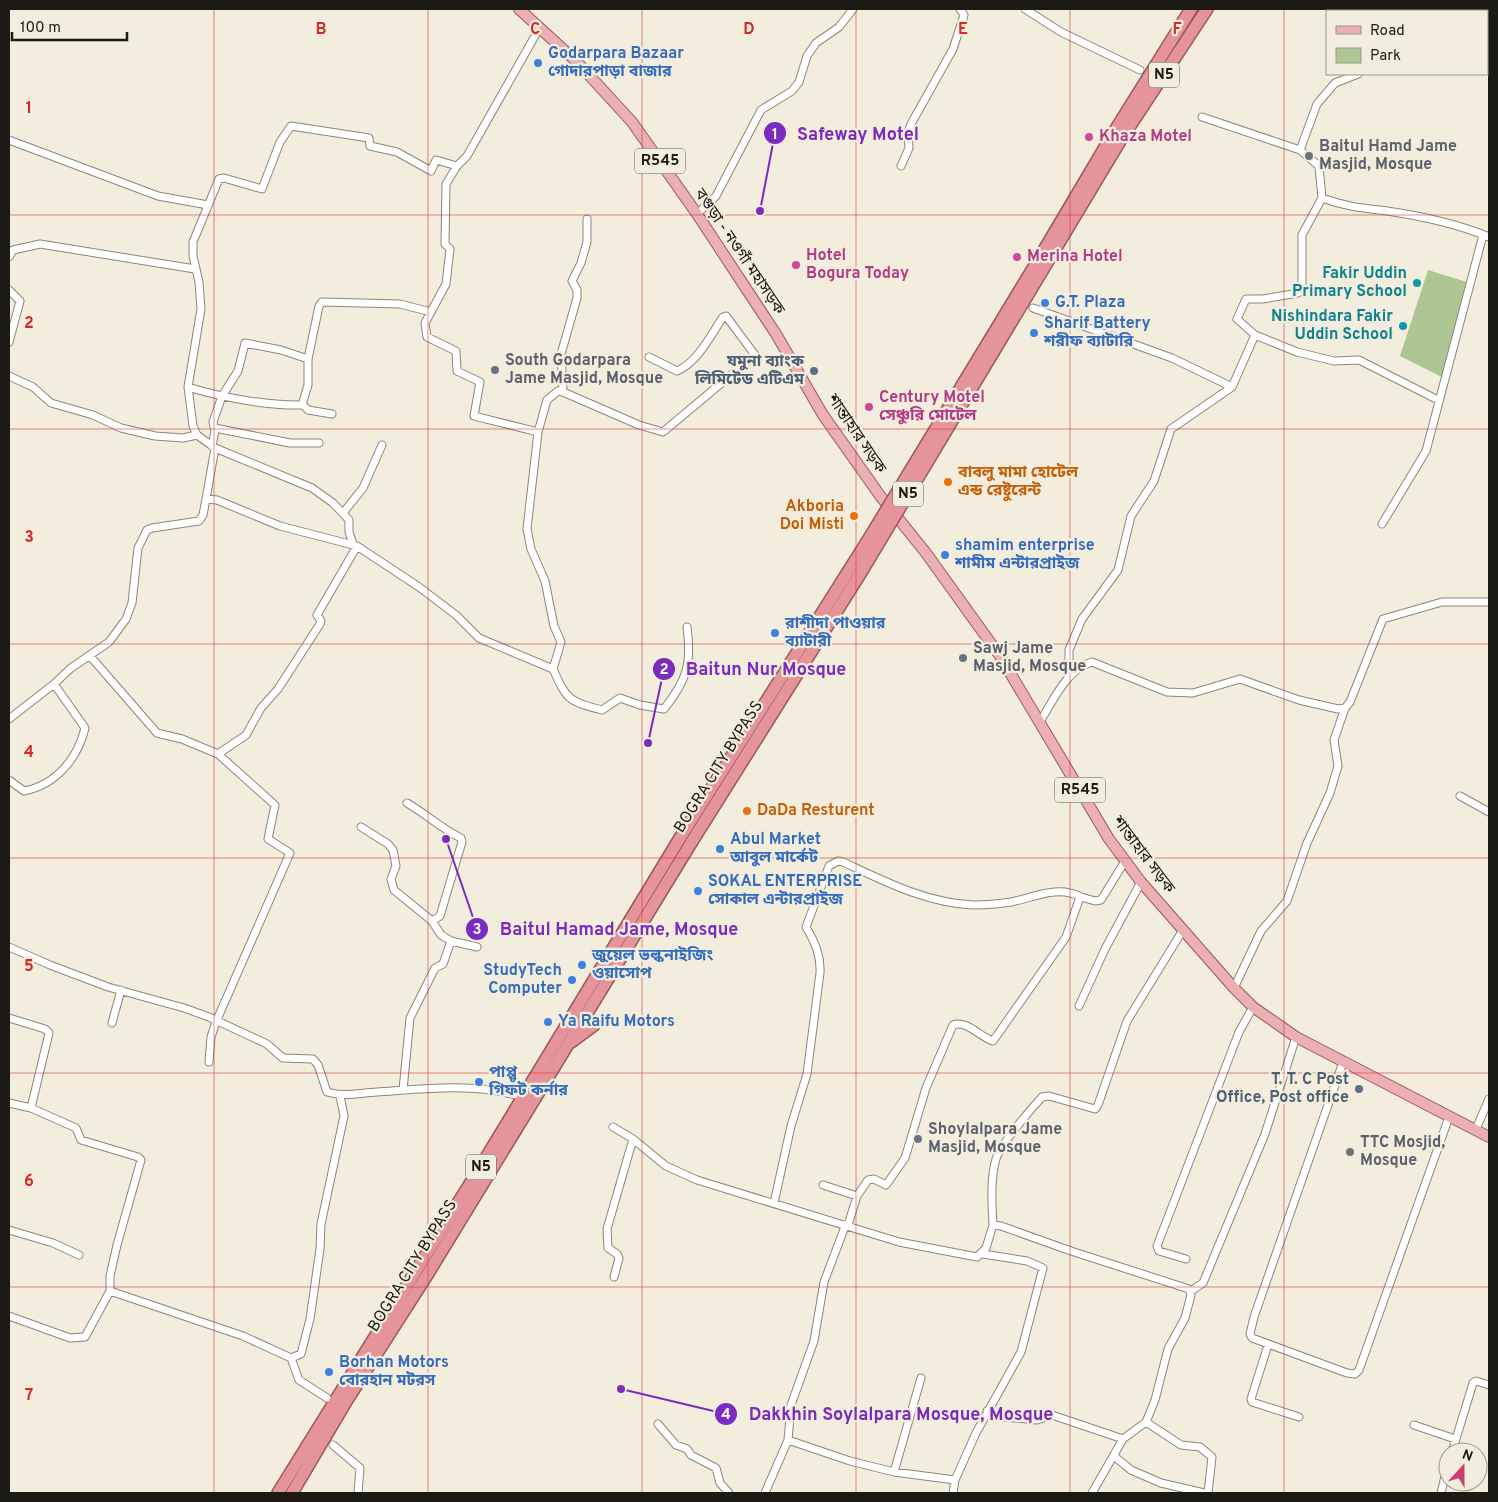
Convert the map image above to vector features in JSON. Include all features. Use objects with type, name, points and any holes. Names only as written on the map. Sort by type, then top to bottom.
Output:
[{"type":"highway","name":"BOGRA CITY BYPASS","points":[[292,1493],[347,1400],[427,1275],[691,843],[860,574],[1115,139],[1188,10]]},
{"type":"highway","name":"BOGRA CITY BYPASS","points":[[278,1493],[478,1171],[680,838],[870,537],[1040,257],[1115,139],[1206,15]]},
{"type":"highway","points":[[567,1046],[594,1026]]},
{"type":"main road","name":"বগুড়া - নওগাঁ মহাসড়ক","points":[[519,9],[577,62],[632,122],[697,214],[776,334]]},
{"type":"main road","name":"শান্তাহার সড়ক","points":[[776,334],[823,414],[881,497],[926,553],[1000,656],[1039,723],[1125,860],[1141,882],[1234,988],[1253,1007],[1296,1036],[1489,1137]]},
{"type":"street","points":[[697,214],[716,196],[761,110],[792,91],[799,82],[807,56],[816,43],[840,27],[854,9]]},
{"type":"street","points":[[901,166],[909,148],[908,132],[911,124],[953,49],[964,15],[960,9]]},
{"type":"street","points":[[1025,9],[1060,32],[1140,70]]},
{"type":"street","points":[[538,432],[474,416],[480,382],[457,371],[456,351],[427,337],[425,323],[448,278],[450,249],[445,244],[444,192],[446,184],[457,166],[468,156],[540,27]]},
{"type":"street","points":[[1300,150],[1317,104],[1334,83],[1355,75]]},
{"type":"street","points":[[1202,117],[1300,150],[1319,166],[1322,198],[1302,235],[1300,255],[1302,286],[1298,293],[1263,299],[1246,299],[1237,319],[1254,335],[1297,352],[1334,361],[1359,360],[1438,400]]},
{"type":"street","points":[[355,545],[349,532],[349,520],[312,488],[214,447],[197,435],[189,411],[188,387],[201,309],[193,242],[219,179],[224,178],[262,189],[280,142],[291,126],[369,138],[370,146],[397,152],[431,171],[436,160],[457,166]]},
{"type":"street","points":[[9,140],[158,196],[208,205]]},
{"type":"street","points":[[1322,198],[1348,207],[1388,211],[1429,219],[1486,236],[1438,400],[1426,451],[1382,524]]},
{"type":"street","points":[[563,392],[561,354],[577,298],[578,290],[572,281],[581,263],[587,242],[588,219]]},
{"type":"street","points":[[9,257],[13,250],[40,244],[195,269]]},
{"type":"street","points":[[9,290],[20,301],[9,342]]},
{"type":"street","points":[[303,405],[308,385],[308,359],[319,306],[322,302],[400,304],[431,312]]},
{"type":"street","points":[[1033,308],[1172,358],[1232,387]]},
{"type":"street","points":[[649,358],[677,370],[684,368],[696,356],[723,317],[726,316],[755,355],[663,432],[639,425],[563,392],[558,392],[547,400],[538,432],[527,529],[532,549],[545,581],[554,626],[561,642],[553,668],[564,694],[581,704],[602,710],[620,698],[640,705],[664,709],[681,688],[686,671],[690,650],[687,627]]},
{"type":"street","points":[[1074,671],[1069,666],[1069,650],[1082,619],[1118,570],[1131,516],[1154,481],[1171,429],[1232,387],[1254,335]]},
{"type":"street","points":[[9,719],[54,684],[71,668],[109,642],[126,620],[132,603],[138,548],[147,530],[199,521],[203,515],[214,447],[213,422],[222,396],[238,371],[245,342],[281,350],[308,359]]},
{"type":"street","points":[[9,376],[33,387],[50,403],[92,415],[121,428],[155,436],[183,438],[197,435]]},
{"type":"street","points":[[188,387],[222,396],[281,406],[303,405],[308,410],[332,414]]},
{"type":"street","points":[[214,428],[290,443],[319,442]]},
{"type":"street","points":[[343,513],[363,488],[382,445]]},
{"type":"street","points":[[206,499],[216,500],[280,526],[355,545],[419,587],[456,615],[479,638],[553,668]]},
{"type":"street","points":[[218,754],[246,735],[261,708],[278,689],[301,655],[320,624],[321,621],[317,615],[355,545]]},
{"type":"street","points":[[1234,988],[1261,931],[1287,900],[1307,843],[1330,793],[1338,766],[1334,740],[1345,708],[1350,702],[1383,619],[1442,602],[1489,602]]},
{"type":"street","points":[[90,656],[157,733],[182,739],[218,754],[275,804],[268,838],[290,853],[216,1022],[211,1037],[209,1062]]},
{"type":"street","points":[[1039,723],[1074,671],[1082,665],[1092,662],[1167,692],[1192,692],[1240,679],[1299,700],[1338,709],[1345,708]]},
{"type":"street","points":[[9,780],[24,791],[34,789],[56,778],[76,753],[85,728],[54,684]]},
{"type":"street","points":[[1460,796],[1489,812]]},
{"type":"street","points":[[407,803],[430,816],[445,830],[461,838],[462,842],[440,916],[432,921]]},
{"type":"street","points":[[361,827],[388,844],[393,850],[396,866],[391,879],[394,890],[432,921],[440,935],[451,941],[477,947]]},
{"type":"street","points":[[774,1203],[791,1126],[807,1074],[820,973],[820,959],[813,938],[806,927],[829,866],[838,861],[843,862],[913,894],[972,905],[1009,902],[1060,891],[1095,901],[1101,900],[1125,860]]},
{"type":"street","points":[[1079,1006],[1141,882]]},
{"type":"street","points":[[765,1493],[788,1440],[790,1405],[814,1340],[824,1282],[857,1196],[868,1180],[874,1179],[886,1186],[905,1158],[912,1142],[926,1088],[953,1026],[957,1024],[972,1028],[993,1041],[1066,937],[1081,897]]},
{"type":"street","points":[[983,1254],[993,1225],[992,1202],[996,1159],[1002,1147],[1042,1097],[1050,1096],[1095,1109],[1127,1021],[1183,930]]},
{"type":"street","points":[[403,1090],[410,1018],[435,968],[443,964],[451,941]]},
{"type":"street","points":[[9,946],[50,965],[121,990],[184,1008],[267,1044],[283,1058],[313,1059],[318,1065],[327,1092],[340,1096],[403,1090],[467,1087],[491,1088],[515,1095]]},
{"type":"street","points":[[112,1023],[121,990]]},
{"type":"street","points":[[1186,1259],[1160,1251],[1157,1246],[1238,1032],[1253,1007]]},
{"type":"street","points":[[9,1018],[45,1029],[49,1033],[31,1108]]},
{"type":"street","points":[[1092,1493],[1123,1439],[1146,1422],[1155,1400],[1168,1349],[1184,1318],[1191,1292],[1204,1283],[1265,1134],[1296,1036]]},
{"type":"street","points":[[1343,1062],[1250,1334],[1252,1338],[1348,1374],[1355,1374],[1359,1370],[1449,1117]]},
{"type":"street","points":[[291,1358],[301,1354],[310,1319],[320,1249],[321,1224],[344,1116],[340,1096]]},
{"type":"street","points":[[1476,1129],[1489,1099]]},
{"type":"street","points":[[9,1104],[31,1108],[76,1128],[81,1140],[138,1157],[141,1160],[117,1245],[110,1276],[110,1291],[85,1337],[78,1339],[9,1316]]},
{"type":"street","points":[[613,1127],[632,1138],[666,1166],[728,1191],[774,1203],[899,1242],[977,1257],[983,1254],[1027,1261],[1043,1268],[1021,1352],[987,1411],[955,1480],[953,1493]]},
{"type":"street","points":[[614,1277],[619,1258],[617,1254],[608,1248],[607,1229],[632,1138]]},
{"type":"street","points":[[822,1185],[857,1196]]},
{"type":"street","points":[[993,1225],[1015,1229],[1071,1252],[1185,1286],[1191,1292]]},
{"type":"street","points":[[9,1230],[53,1243],[79,1255]]},
{"type":"street","points":[[110,1291],[243,1336],[291,1358],[299,1380],[327,1398]]},
{"type":"street","points":[[1268,1345],[1251,1399],[1252,1402],[1300,1417]]},
{"type":"street","points":[[894,1472],[921,1378]]},
{"type":"street","points":[[1454,1442],[1473,1382],[1476,1381],[1489,1385]]},
{"type":"street","points":[[987,1411],[1005,1417],[1037,1420],[1052,1415],[1123,1439]]},
{"type":"street","points":[[1146,1422],[1181,1445],[1200,1447],[1212,1457],[1208,1493]]},
{"type":"street","points":[[658,1424],[676,1445],[687,1449],[691,1456],[716,1468],[720,1483],[729,1493]]},
{"type":"street","points":[[1414,1425],[1455,1439]]},
{"type":"street","points":[[788,1440],[850,1461],[894,1472],[955,1480]]},
{"type":"street","points":[[334,1444],[360,1468],[358,1493]]},
{"type":"street","points":[[1114,1456],[1131,1470],[1161,1483],[1204,1493]]},
{"type":"green space","points":[[1428,270],[1470,283],[1444,378],[1400,356]]},
{"type":"place","name":"Godarpara Bazaar গোদারপাড়া বাজার","points":[[538,63]]},
{"type":"place","name":"Khaza Motel","points":[[1089,137]]},
{"type":"place","name":"Baitul Hamd Jame Masjid, Mosque","points":[[1309,156]]},
{"type":"place","name":"Safeway Motel","points":[[760,211]]},
{"type":"place","name":"Merina Hotel","points":[[1017,257]]},
{"type":"place","name":"Hotel Bogura Today","points":[[796,265]]},
{"type":"place","name":"Fakir Uddin Primary School","points":[[1417,283]]},
{"type":"place","name":"G.T. Plaza","points":[[1045,303]]},
{"type":"place","name":"Nishindara Fakir Uddin School","points":[[1403,326]]},
{"type":"place","name":"Sharif Battery শরীফ ব্যাটারি","points":[[1034,333]]},
{"type":"place","name":"South Godarpara Jame Masjid, Mosque","points":[[495,370]]},
{"type":"place","name":"যমুনা ব্যাংক লিমিটেড এটিএম","points":[[814,371]]},
{"type":"place","name":"Century Motel সেঞ্চুরি মোটেল","points":[[869,407]]},
{"type":"place","name":"বাবলু মামা হোটেল এন্ড রেষ্টুরেন্ট","points":[[948,482]]},
{"type":"place","name":"Akboria Doi Misti","points":[[854,516]]},
{"type":"place","name":"shamim enterprise শামীম এন্টারপ্রাইজ","points":[[945,555]]},
{"type":"place","name":"রাশীদা পাওয়ার ব্যাটারী","points":[[775,633]]},
{"type":"place","name":"Sawj Jame Masjid, Mosque","points":[[963,658]]},
{"type":"place","name":"Baitun Nur Mosque","points":[[648,743]]},
{"type":"place","name":"DaDa Resturent","points":[[747,811]]},
{"type":"place","name":"Baitul Hamad Jame, Mosque","points":[[446,839]]},
{"type":"place","name":"Abul Market আবুল মার্কেট","points":[[720,849]]},
{"type":"place","name":"SOKAL ENTERPRISE সোকাল এন্টারপ্রাইজ","points":[[698,891]]},
{"type":"place","name":"জুয়েল ভল্কনাইজিং ওয়াসোপ","points":[[582,965]]},
{"type":"place","name":"StudyTech Computer","points":[[572,980]]},
{"type":"place","name":"Ya Raifu Motors","points":[[548,1022]]},
{"type":"place","name":"পাপ্পু গিফট কর্নার","points":[[479,1082]]},
{"type":"place","name":"T. T. C Post Office, Post office","points":[[1359,1089]]},
{"type":"place","name":"Shoylalpara Jame Masjid, Mosque","points":[[918,1139]]},
{"type":"place","name":"TTC Mosjid, Mosque","points":[[1350,1152]]},
{"type":"place","name":"Borhan Motors বোরহান মটরস","points":[[329,1372]]},
{"type":"place","name":"Dakkhin Soylalpara Mosque, Mosque","points":[[621,1389]]}]
